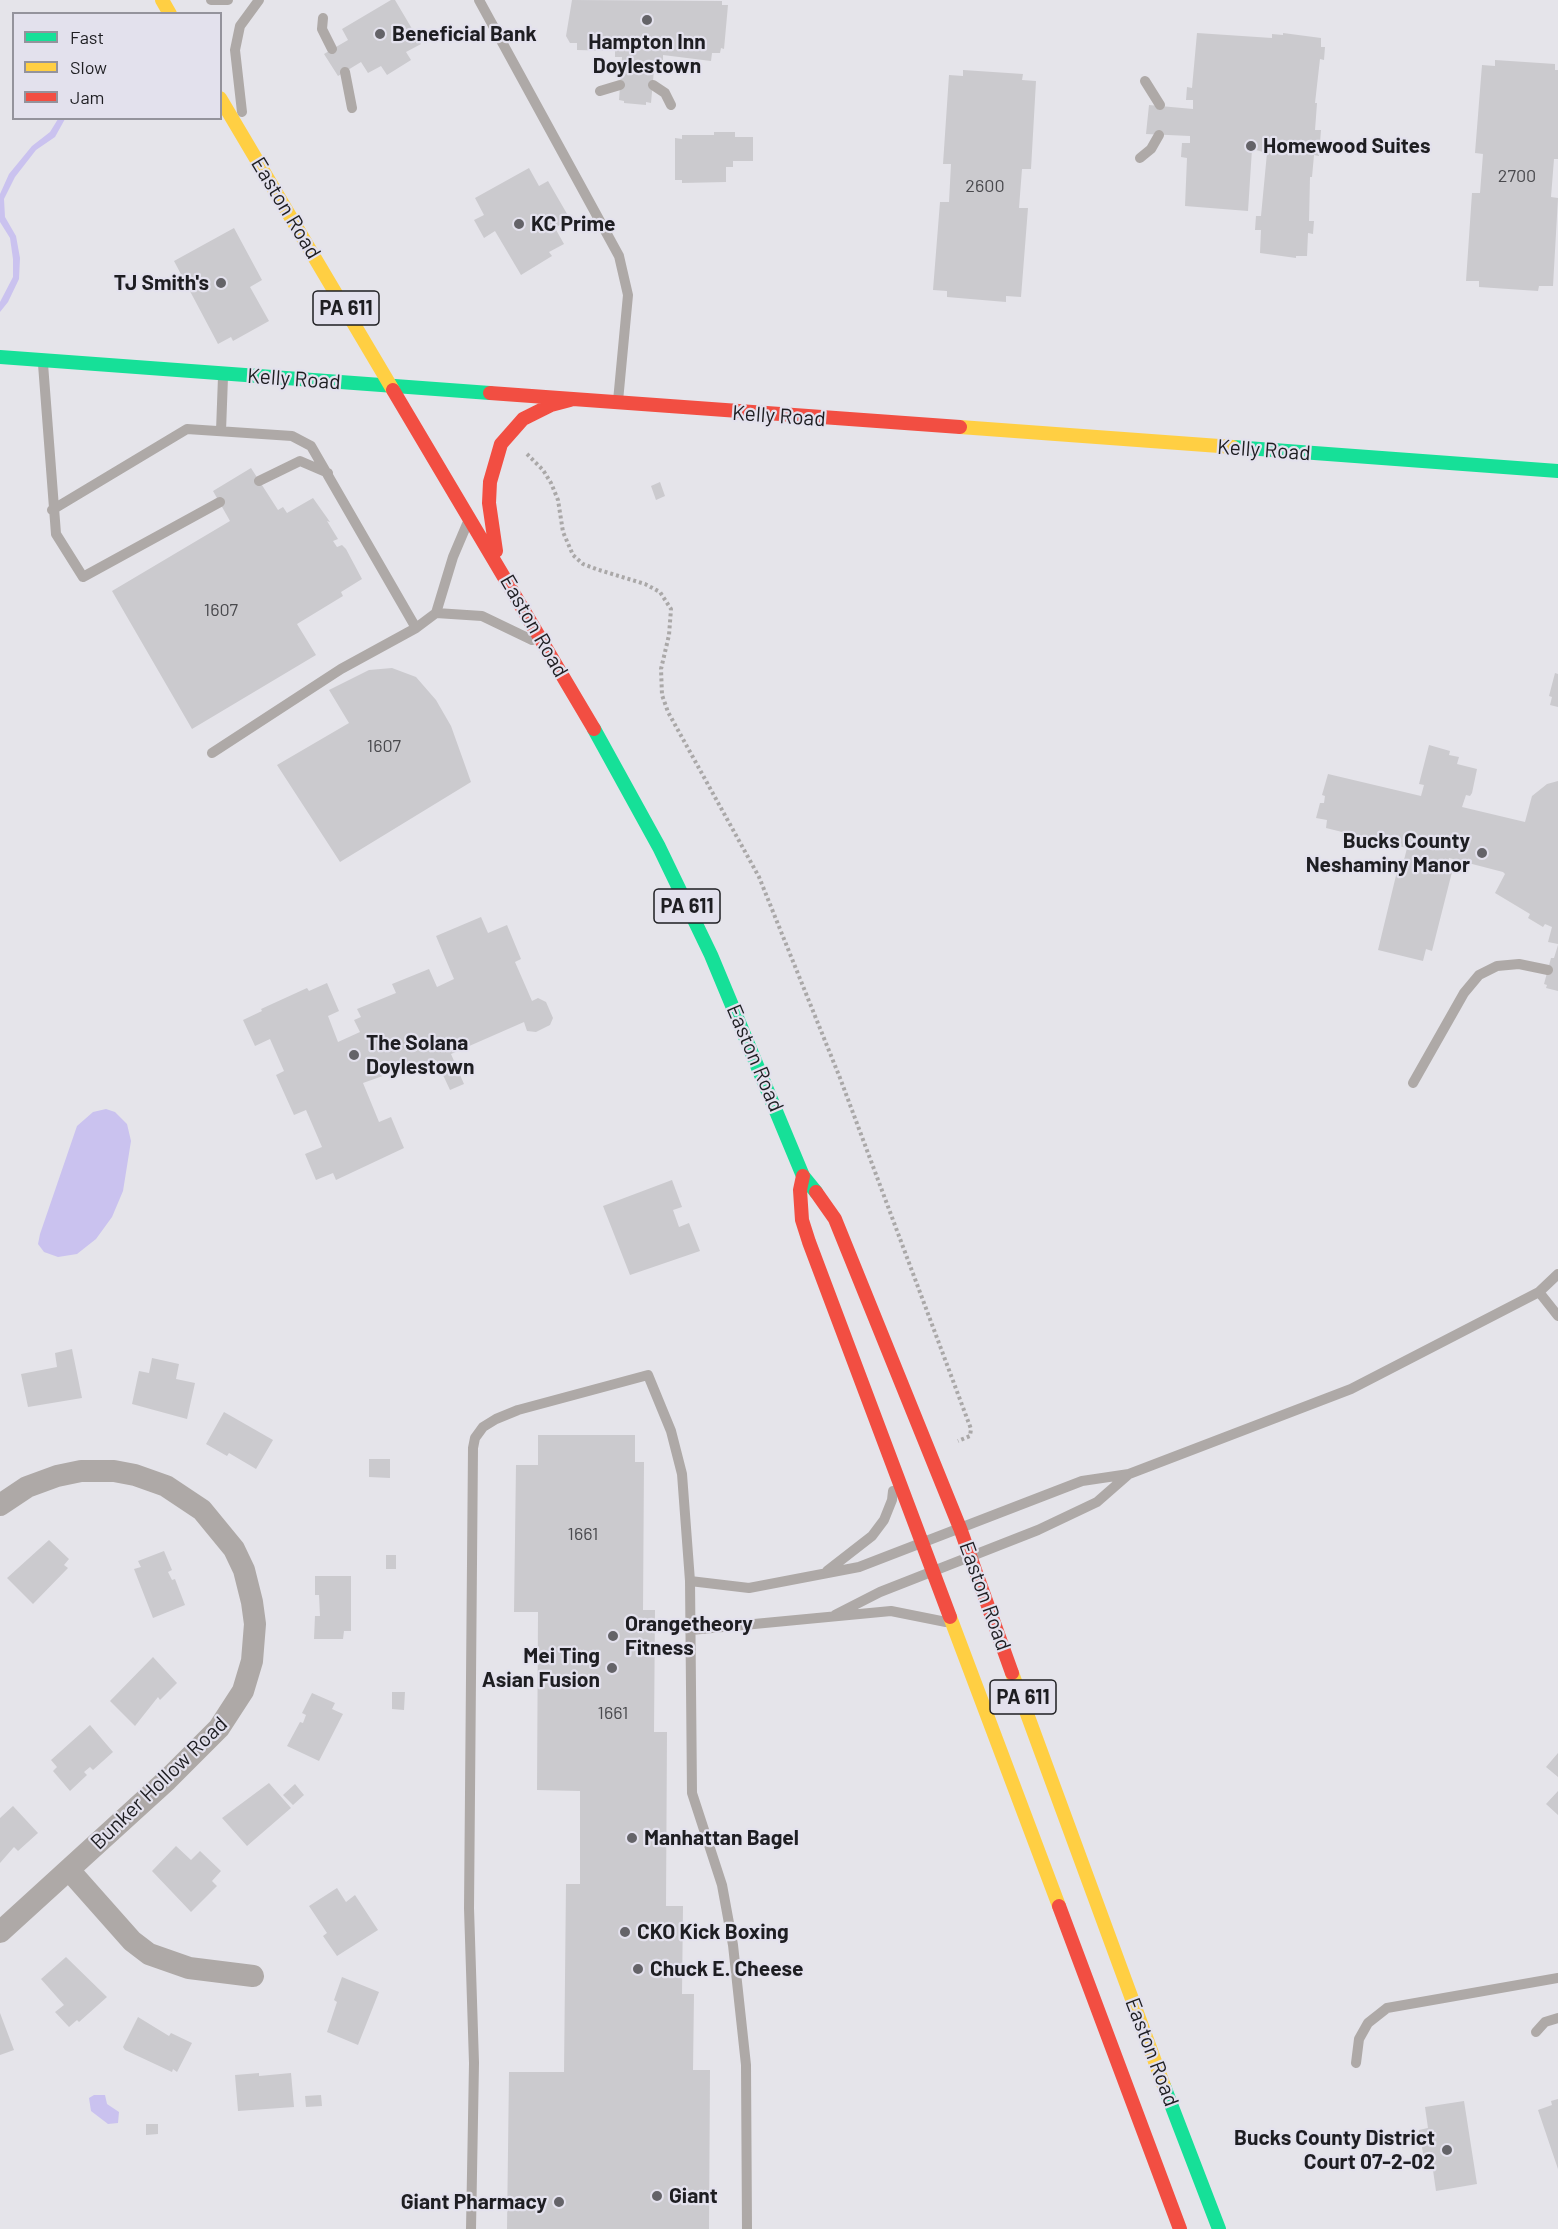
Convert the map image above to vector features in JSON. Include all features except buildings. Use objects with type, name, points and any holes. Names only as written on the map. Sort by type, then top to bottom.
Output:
[{"type":"main road","name":"Easton Road","points":[[222,101],[393,386],[606,749],[664,858],[715,965],[803,1176],[826,1203],[835,1219],[960,1528],[1115,1956],[1219,2229]]},
{"type":"main road","name":"Kelly Road","points":[[0,357],[1558,471]]},
{"type":"main road","points":[[501,570],[489,503],[490,482],[501,444],[523,419],[551,405],[570,400]]},
{"type":"main road","name":"Easton Road","points":[[803,1176],[800,1190],[802,1220],[809,1242],[1180,2229]]},
{"type":"street","name":"Bunker Hollow Road","points":[[0,1505],[27,1487],[57,1476],[81,1471],[114,1471],[135,1475],[166,1486],[202,1510],[217,1526],[244,1570],[255,1624],[252,1661],[243,1691],[233,1710],[219,1728],[167,1780],[0,1932]]},
{"type":"street","points":[[69,1870],[132,1941],[149,1954],[189,1968],[253,1976]]},
{"type":"lane","points":[[211,0],[228,0]]},
{"type":"lane","points":[[248,145],[237,84],[235,50],[240,26],[259,0]]},
{"type":"lane","points":[[478,0],[619,256],[627,295],[618,404]]},
{"type":"lane","points":[[323,18],[322,30],[332,49]]},
{"type":"lane","points":[[345,72],[352,108]]},
{"type":"lane","points":[[1145,81],[1160,105]]},
{"type":"lane","points":[[600,91],[620,85]]},
{"type":"lane","points":[[653,85],[665,93],[671,105]]},
{"type":"lane","points":[[1140,158],[1151,149],[1159,135]]},
{"type":"lane","points":[[43,361],[52,510],[56,534],[83,577],[220,502]]},
{"type":"lane","points":[[221,431],[223,374]]},
{"type":"lane","points":[[52,510],[187,429],[292,436],[311,446],[416,628]]},
{"type":"lane","points":[[259,481],[300,461],[328,473]]},
{"type":"lane","points":[[212,753],[341,669],[416,628],[436,613],[453,557],[469,518]]},
{"type":"lane","points":[[436,613],[482,616],[547,648]]},
{"type":"lane","points":[[1413,1083],[1464,993],[1479,975],[1497,966],[1519,964],[1548,970]]},
{"type":"lane","points":[[690,1581],[749,1588],[860,1567],[1082,1480],[1129,1474],[1351,1389],[1539,1292],[1558,1274]]},
{"type":"lane","points":[[1539,1292],[1558,1317]]},
{"type":"lane","points":[[471,2229],[474,2063],[469,1908],[470,1613],[472,1462],[475,1438],[483,1427],[518,1410],[648,1375],[671,1431],[682,1474],[690,1581],[692,1793],[722,1885],[733,1946],[746,2066],[747,2229]]},
{"type":"lane","points":[[825,1573],[872,1536],[884,1520],[892,1500],[894,1464]]},
{"type":"lane","points":[[835,1615],[880,1592],[1038,1530],[1097,1502],[1129,1474]]},
{"type":"lane","points":[[691,1630],[891,1611],[954,1624]]},
{"type":"lane","points":[[1356,2063],[1359,2039],[1368,2023],[1387,2008],[1558,1978]]},
{"type":"lane","points":[[1536,2032],[1545,2022],[1558,2018]]},
{"type":"path","points":[[524,452],[543,470],[551,483],[558,500],[562,532],[573,555],[583,564],[597,570],[645,584],[667,599],[672,617],[662,656],[660,683],[668,712],[759,877],[840,1078],[971,1429],[970,1436],[958,1441]]},
{"type":"shaded area","points":[[57,120],[64,120],[55,137],[36,150],[15,177],[4,199],[5,217],[16,236],[20,258],[19,279],[8,302],[0,312],[0,302],[13,277],[13,259],[10,238],[0,222],[0,194],[9,174],[32,146],[50,132]]},
{"type":"shaded area","points":[[106,1109],[115,1112],[127,1124],[131,1141],[123,1191],[112,1217],[96,1239],[77,1254],[58,1257],[44,1252],[38,1244],[40,1234],[77,1126],[93,1112]]},
{"type":"shaded area","points":[[94,2095],[105,2095],[107,2104],[119,2112],[118,2123],[108,2124],[91,2111],[89,2098]]},
{"type":"traffic: fast","points":[[0,357],[490,393]]},
{"type":"traffic: fast","points":[[1233,447],[1558,471]]},
{"type":"traffic: fast","points":[[594,729],[659,847],[711,955],[803,1176],[816,1192]]},
{"type":"traffic: fast","points":[[1164,2086],[1219,2229]]},
{"type":"traffic: slow","points":[[162,0],[169,12]]},
{"type":"traffic: slow","points":[[222,101],[393,390]]},
{"type":"traffic: slow","points":[[960,427],[1233,447]]},
{"type":"traffic: slow","points":[[950,1617],[1059,1906]]},
{"type":"traffic: slow","points":[[1012,1673],[1164,2086]]},
{"type":"traffic: jam","points":[[393,390],[594,729]]},
{"type":"traffic: jam","points":[[490,393],[960,427]]},
{"type":"traffic: jam","points":[[496,551],[489,503],[490,482],[501,444],[523,419],[551,405],[570,400]]},
{"type":"traffic: jam","points":[[803,1176],[800,1190],[802,1220],[809,1242],[950,1617]]},
{"type":"traffic: jam","points":[[816,1192],[835,1219],[960,1528],[1012,1673]]},
{"type":"traffic: jam","points":[[1059,1906],[1180,2229]]},
{"type":"place","name":"Hampton Inn Doylestown","points":[[647,20]]},
{"type":"place","name":"Beneficial Bank","points":[[380,34]]},
{"type":"place","name":"Homewood Suites","points":[[1251,146]]},
{"type":"place","name":"KC Prime","points":[[519,224]]},
{"type":"place","name":"TJ Smith's","points":[[221,283]]},
{"type":"place","name":"Bucks County Neshaminy Manor","points":[[1482,853]]},
{"type":"place","name":"The Solana Doylestown","points":[[354,1055]]},
{"type":"place","name":"Orangetheory Fitness","points":[[613,1636]]},
{"type":"place","name":"Mei Ting Asian Fusion","points":[[612,1668]]},
{"type":"place","name":"Manhattan Bagel","points":[[632,1838]]},
{"type":"place","name":"CKO Kick Boxing","points":[[625,1932]]},
{"type":"place","name":"Chuck E. Cheese","points":[[638,1969]]},
{"type":"place","name":"Bucks County District Court 07-2-02","points":[[1447,2150]]},
{"type":"place","name":"Giant","points":[[657,2196]]},
{"type":"place","name":"Giant Pharmacy","points":[[559,2202]]}]
